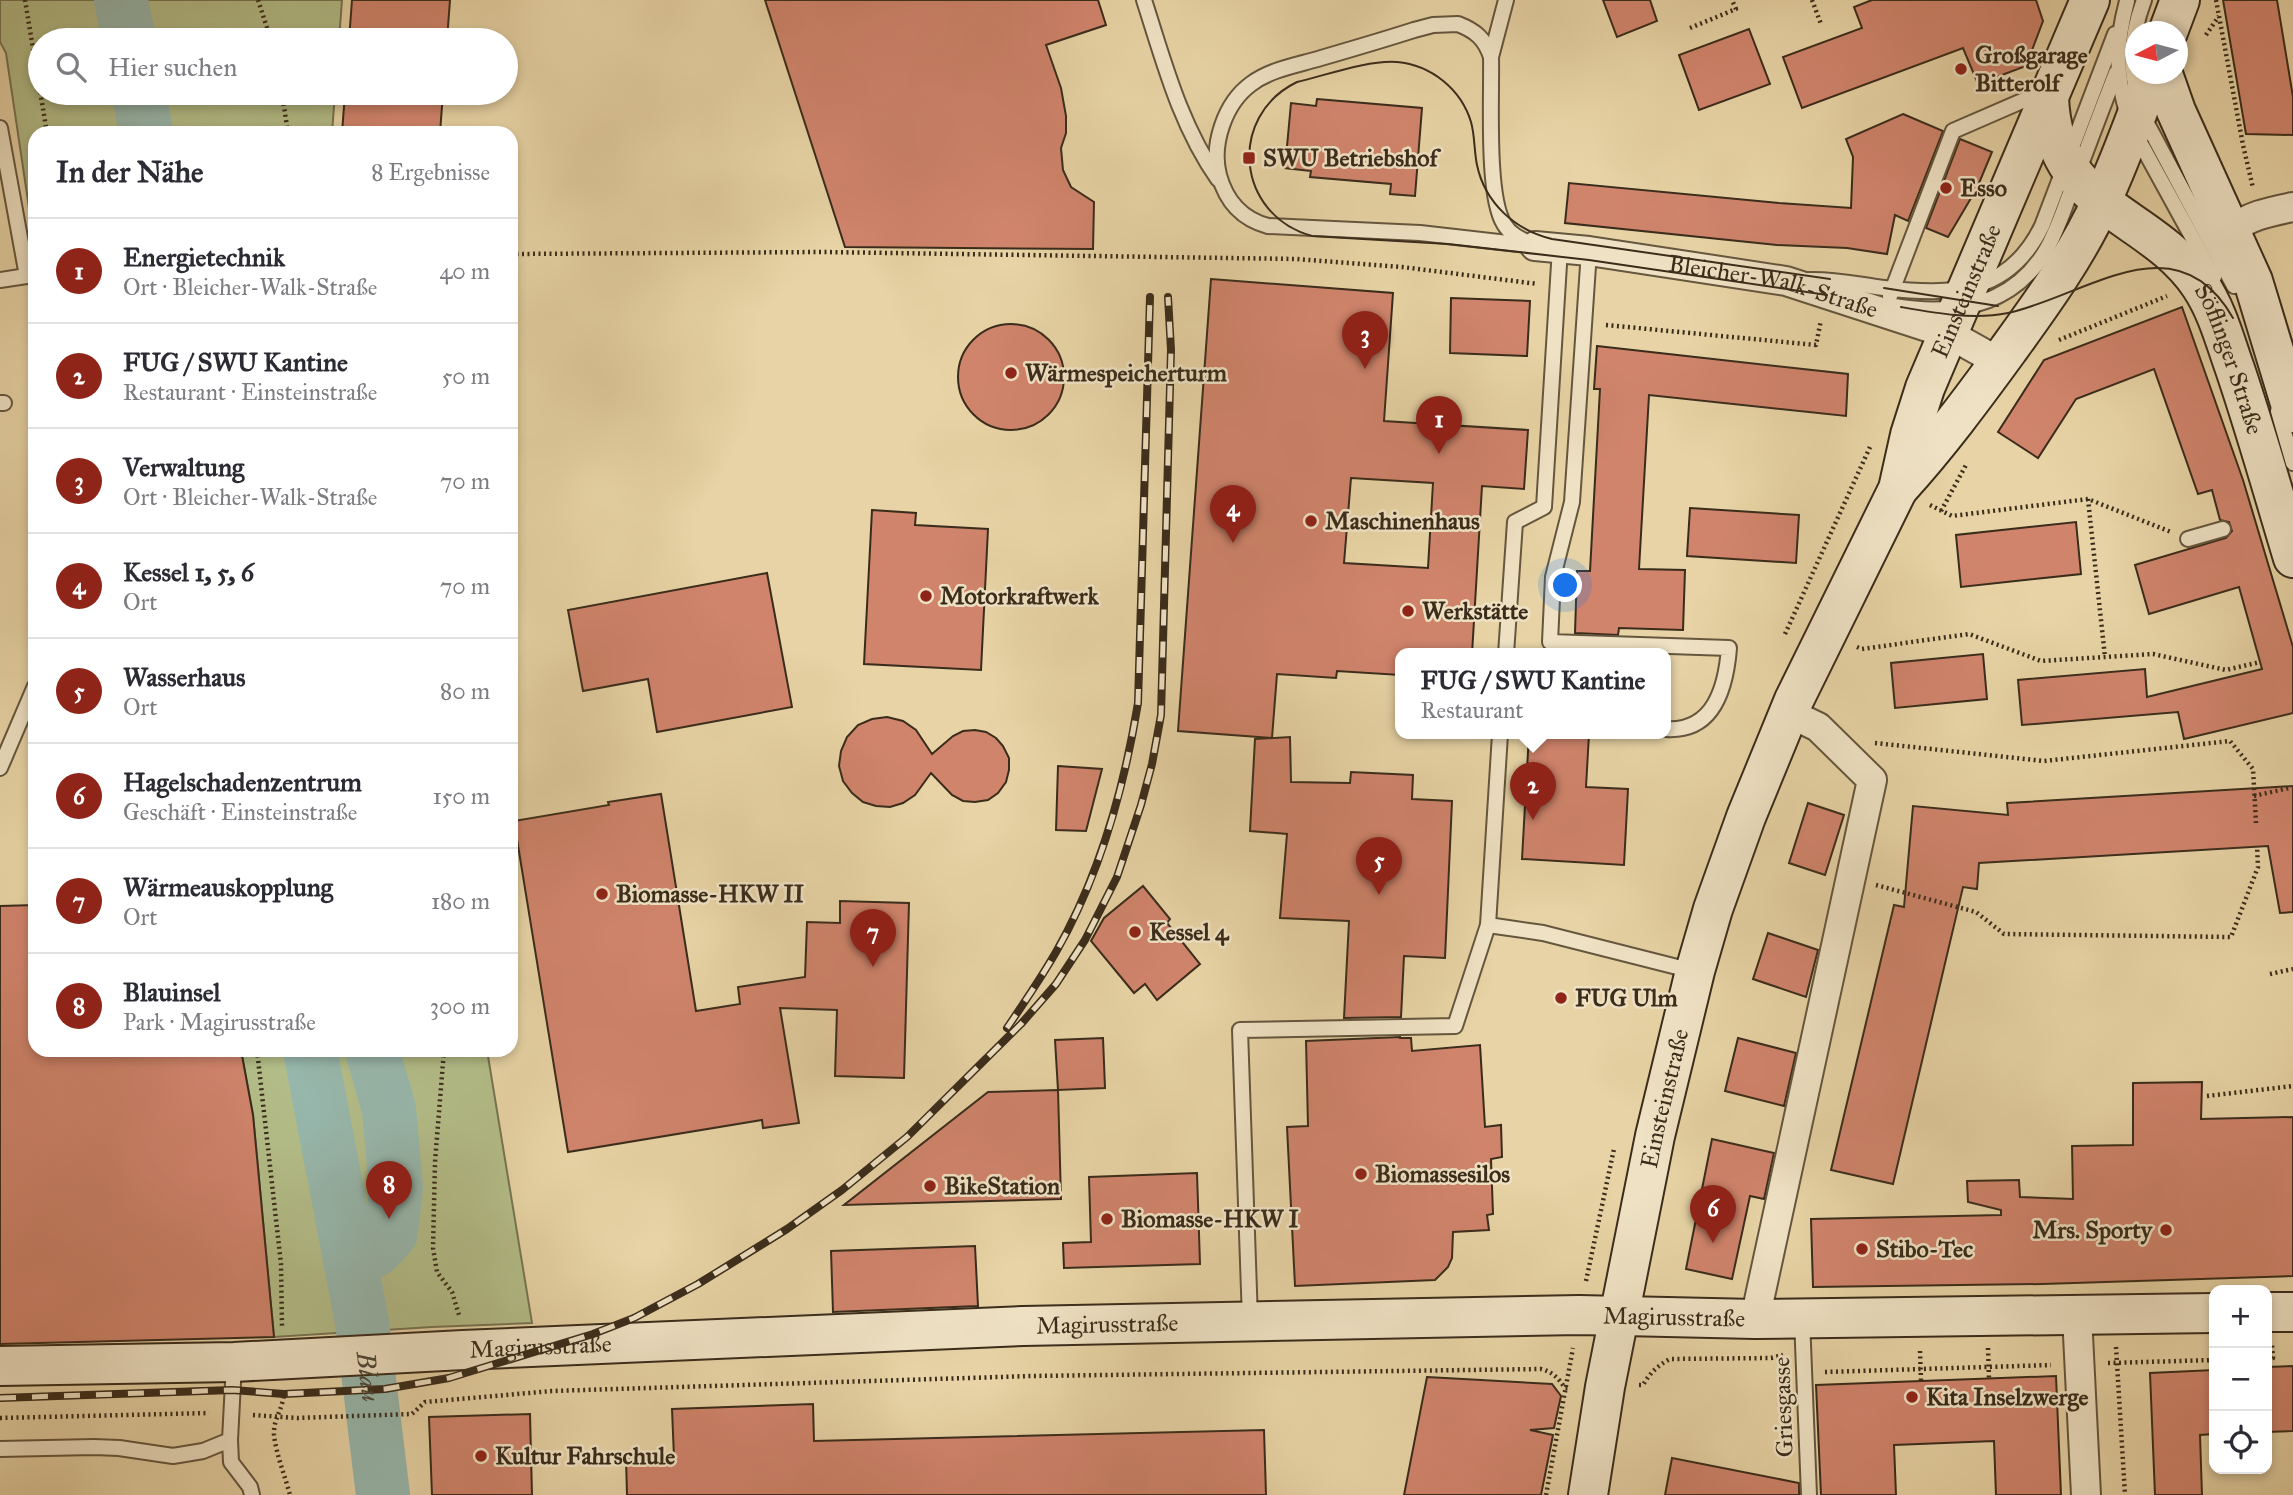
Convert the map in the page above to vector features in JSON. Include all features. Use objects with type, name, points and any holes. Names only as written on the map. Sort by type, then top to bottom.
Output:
[{"type":"street","name":"Einsteinstraße","points":[[1588,1495],[1605,1387],[1655,1136],[1695,971],[1730,860],[1788,713],[1898,489],[1910,435],[1925,388],[2090,0]]},
{"type":"street","points":[[2155,21],[2180,0]]},
{"type":"street","name":"Söflinger Straße","points":[[2167,84],[2225,234],[2253,281],[2279,412]]},
{"type":"street","points":[[2051,92],[2054,132],[2081,180]]},
{"type":"street","name":"Einsteinstraße","points":[[1898,489],[1939,444],[2061,273],[2081,180],[2135,93]]},
{"type":"street","name":"Söflinger Straße","points":[[2081,180],[2162,245],[2218,302],[2226,343],[2293,558]]},
{"type":"street","points":[[2162,245],[2176,250],[2293,207]]},
{"type":"street","name":"Bleicher-Walk-Straße","points":[[1548,247],[1786,281],[1827,295],[1959,310],[1999,362]]},
{"type":"street","points":[[1755,1319],[1872,780],[1818,727],[1788,713]]},
{"type":"street","points":[[2272,1312],[2293,1312]]},
{"type":"street","name":"Magirusstraße","points":[[0,1366],[234,1362],[1023,1326],[1620,1316],[1755,1319],[2209,1313]]},
{"type":"street","points":[[2077,1315],[2086,1495]]},
{"type":"lane","points":[[1144,0],[1187,127],[1230,200],[1241,213],[1257,223],[1268,226],[1420,233],[1548,247]]},
{"type":"lane","points":[[1506,0],[1491,57],[1496,205],[1505,227],[1513,235],[1548,247]]},
{"type":"lane","points":[[2144,0],[2152,21]]},
{"type":"lane","points":[[2127,1],[2118,41],[2135,93],[2154,138],[2225,234],[2218,302]]},
{"type":"lane","points":[[2081,180],[2127,1]]},
{"type":"lane","points":[[1223,187],[1217,149],[1225,118],[1243,91],[1266,76],[1433,25],[1458,24],[1471,29],[1487,46],[1491,57]]},
{"type":"lane","points":[[1888,302],[1953,131],[2051,92]]},
{"type":"lane","points":[[2135,93],[2225,234],[2218,302]]},
{"type":"lane","points":[[1786,281],[1830,279],[1888,302],[1933,291],[1959,310],[1988,282],[2006,272],[2028,250],[2042,226],[2081,180],[2135,93]]},
{"type":"lane","points":[[0,128],[28,261]]},
{"type":"lane","points":[[1506,648],[1515,522],[1544,507],[1558,287],[1548,247]]},
{"type":"lane","points":[[1589,251],[1572,502],[1553,577],[1550,642],[1729,648],[1721,693],[1713,706],[1701,720],[1688,728],[1671,729]]},
{"type":"lane","points":[[0,280],[28,275]]},
{"type":"lane","points":[[2254,334],[2293,463]]},
{"type":"lane","points":[[2279,412],[2280,512]]},
{"type":"lane","points":[[2188,539],[2223,529]]},
{"type":"lane","points":[[0,768],[28,702]]},
{"type":"lane","points":[[1250,1321],[1240,1030],[1455,1026],[1488,925],[1500,739]]},
{"type":"lane","points":[[1488,925],[1543,933],[1695,971]]},
{"type":"lane","name":"Griesgasse","points":[[1802,1318],[1808,1495]]},
{"type":"lane","points":[[234,1362],[231,1462],[250,1487],[252,1495]]},
{"type":"lane","points":[[0,1450],[94,1447],[173,1456],[203,1451],[230,1440]]},
{"type":"path","points":[[24,0],[29,28]]},
{"type":"path","points":[[258,0],[267,28]]},
{"type":"path","points":[[1690,28],[1736,9],[1732,0]]},
{"type":"path","points":[[1812,0],[1821,24]]},
{"type":"path","points":[[2216,0],[2243,145],[2225,234]]},
{"type":"path","points":[[42,105],[46,126]]},
{"type":"path","points":[[284,105],[287,126]]},
{"type":"path","points":[[518,254],[823,252],[1296,259],[1402,267],[1558,287]]},
{"type":"path","points":[[1585,323],[1816,345],[1827,295]]},
{"type":"path","points":[[2058,341],[2218,302]]},
{"type":"path","points":[[1898,489],[1952,516],[2088,499],[2188,539]]},
{"type":"path","points":[[2088,499],[2105,657]]},
{"type":"path","points":[[1827,632],[1862,649],[1969,634],[2041,661],[2153,654],[2226,670],[2260,662]]},
{"type":"path","points":[[1864,742],[2044,761],[2230,741],[2253,769],[2256,823]]},
{"type":"path","points":[[2254,795],[2289,788]]},
{"type":"path","points":[[1852,877],[1976,912],[2004,934],[2231,937],[2258,867],[2258,846]]},
{"type":"path","points":[[2270,974],[2293,969]]},
{"type":"path","points":[[258,1057],[281,1264],[284,1404],[276,1418],[274,1434],[290,1495]]},
{"type":"path","points":[[443,1057],[435,1162],[433,1248],[438,1272],[458,1305],[463,1350]]},
{"type":"path","points":[[2207,1096],[2293,1086]]},
{"type":"path","points":[[2116,1339],[2125,1495]]},
{"type":"path","points":[[1988,1344],[1989,1379]]},
{"type":"path","points":[[1920,1347],[1921,1381]]},
{"type":"path","points":[[0,1419],[231,1413],[276,1418],[412,1414],[425,1402],[552,1391],[1031,1376],[1541,1369],[1550,1371],[1564,1388],[1643,1385],[1660,1364],[1670,1359],[1771,1358],[1804,1372],[2209,1360]]},
{"type":"green space","points":[[0,0],[342,0],[340,28],[28,28],[28,105],[334,105],[333,126],[28,126],[28,201],[6,53],[0,42]]},
{"type":"green space","points":[[242,1057],[488,1057],[532,1323],[274,1337],[253,1115]]},
{"type":"building","points":[[352,0],[450,0],[448,28],[350,28]]},
{"type":"building","points":[[765,0],[1098,0],[1106,25],[1046,45],[1061,88],[1066,116],[1066,133],[1061,148],[1063,170],[1071,187],[1094,202],[1093,249],[845,247]]},
{"type":"building","points":[[1603,0],[1650,0],[1657,21],[1617,37]]},
{"type":"building","points":[[1872,0],[2036,0],[2043,21],[2026,66],[1978,84],[1963,48],[1802,108],[1783,57],[1862,28],[1854,7]]},
{"type":"building","points":[[2223,0],[2277,0],[2293,97],[2293,135],[2246,134]]},
{"type":"building","points":[[1749,29],[1770,84],[1699,110],[1679,55]]},
{"type":"building","points":[[1317,99],[1422,108],[1415,196],[1390,194],[1391,184],[1310,177],[1311,171],[1285,168],[1291,103],[1316,106]]},
{"type":"building","points":[[344,105],[442,105],[441,126],[343,126]]},
{"type":"building","points":[[1903,114],[1943,131],[1908,221],[1895,215],[1887,254],[1847,248],[1777,245],[1565,223],[1569,183],[1851,208],[1853,157],[1846,139]]},
{"type":"building","points":[[1960,139],[1992,152],[1977,188],[1948,237],[1926,228]]},
{"type":"building","points":[[1211,279],[1393,293],[1384,421],[1528,430],[1524,489],[1482,486],[1472,648],[1395,648],[1395,675],[1337,671],[1336,678],[1277,674],[1272,738],[1178,731]],"holes":[[[1351,478],[1433,483],[1428,568],[1344,563]]]},
{"type":"building","points":[[1451,298],[1530,301],[1527,356],[1450,353]]},
{"type":"building","points":[[2182,307],[2243,480],[2293,647],[2293,713],[2184,739],[2178,712],[2022,725],[2018,680],[2145,669],[2147,697],[2262,669],[2239,587],[2149,614],[2135,565],[2226,538],[2232,531],[2229,522],[2220,520],[2212,490],[2198,494],[2154,369],[2076,399],[2038,458],[1998,432],[2044,360]]},
{"type":"building","name":"Wärmespeicherturm","points":[[1011,324],[1031,328],[1049,339],[1060,357],[1064,377],[1060,397],[1049,415],[1031,426],[1011,430],[991,426],[973,415],[962,397],[958,377],[962,357],[973,339],[991,328]]},
{"type":"building","points":[[1597,346],[1848,374],[1846,416],[1649,395],[1639,569],[1685,570],[1683,630],[1619,628],[1618,635],[1575,633],[1577,571],[1590,571],[1600,389],[1594,389]]},
{"type":"building","points":[[1690,508],[1799,515],[1796,563],[1687,556]]},
{"type":"building","name":"Motorkraftwerk","points":[[872,510],[916,513],[915,525],[988,529],[981,670],[864,664]]},
{"type":"building","points":[[2076,522],[2081,574],[1961,587],[1956,535]]},
{"type":"building","points":[[767,573],[792,707],[657,732],[648,679],[583,691],[568,610]]},
{"type":"building","points":[[1983,654],[1987,699],[1895,708],[1891,663]]},
{"type":"building","points":[[887,717],[903,721],[916,730],[932,754],[963,731],[986,732],[996,738],[1009,758],[1006,782],[998,793],[988,800],[963,801],[952,795],[931,773],[915,795],[903,803],[890,807],[863,802],[843,781],[839,766],[841,751],[847,737],[858,725]]},
{"type":"building","points":[[1290,737],[1291,782],[1350,783],[1351,772],[1413,775],[1412,799],[1452,801],[1445,958],[1404,956],[1401,1017],[1344,1018],[1349,921],[1280,918],[1287,834],[1250,831],[1255,739]]},
{"type":"building","points":[[1529,739],[1589,739],[1586,787],[1628,789],[1624,865],[1522,859]]},
{"type":"building","points":[[1058,766],[1102,769],[1086,831],[1056,830]]},
{"type":"building","points":[[2293,786],[2293,912],[2280,913],[2268,846],[1979,863],[1977,889],[1963,887],[1893,1184],[1831,1170],[1894,905],[1904,907],[1913,806],[2008,815],[2007,803]]},
{"type":"building","name":"Biomasse-HKW II","points":[[661,794],[696,1011],[740,1004],[738,987],[805,977],[807,922],[840,923],[840,901],[909,903],[904,1078],[835,1076],[837,1010],[780,1008],[799,1123],[763,1128],[762,1120],[568,1152],[518,846],[518,820],[609,805],[608,802]]},
{"type":"building","points":[[1808,803],[1844,815],[1825,875],[1789,863]]},
{"type":"building","name":"Kessel 4","points":[[1143,886],[1170,919],[1167,923],[1200,964],[1157,1000],[1145,984],[1134,993],[1091,941],[1104,918]]},
{"type":"building","points":[[28,905],[28,1057],[242,1057],[253,1115],[274,1337],[0,1344],[0,906]]},
{"type":"building","points":[[1768,933],[1818,950],[1806,997],[1753,979]]},
{"type":"building","points":[[1103,1038],[1105,1088],[1058,1090],[1055,1040]]},
{"type":"building","points":[[1411,1038],[1412,1051],[1480,1045],[1485,1127],[1501,1125],[1502,1157],[1491,1159],[1493,1214],[1487,1215],[1489,1230],[1453,1232],[1452,1258],[1448,1267],[1435,1280],[1295,1286],[1287,1127],[1308,1126],[1306,1041]]},
{"type":"building","points":[[1738,1038],[1796,1053],[1784,1106],[1725,1091]]},
{"type":"building","points":[[2202,1082],[2201,1119],[2293,1117],[2293,1276],[2042,1284],[1813,1287],[1811,1219],[2001,1215],[2001,1210],[1968,1202],[1967,1181],[2019,1180],[2020,1197],[2073,1199],[2072,1146],[2133,1145],[2133,1083]]},
{"type":"building","points":[[1058,1090],[1061,1199],[844,1205],[988,1092]]},
{"type":"building","points":[[1712,1139],[1774,1153],[1764,1199],[1750,1196],[1732,1279],[1686,1269]]},
{"type":"building","points":[[1197,1173],[1200,1264],[1064,1268],[1063,1243],[1091,1242],[1089,1177]]},
{"type":"building","points":[[975,1246],[978,1306],[833,1312],[831,1251]]},
{"type":"building","points":[[2293,1366],[2293,1431],[2272,1432],[2272,1367]]},
{"type":"building","points":[[2209,1370],[2209,1434],[2200,1435],[2202,1495],[2155,1495],[2150,1373]]},
{"type":"building","points":[[2056,1376],[2061,1495],[1996,1495],[1994,1441],[1894,1445],[1896,1495],[1821,1495],[1816,1385]]},
{"type":"building","points":[[1427,1377],[1552,1384],[1561,1396],[1554,1428],[1530,1430],[1553,1435],[1541,1495],[1404,1495]]},
{"type":"building","points":[[813,1404],[814,1441],[1264,1430],[1266,1495],[627,1495],[626,1458],[674,1457],[672,1409]]},
{"type":"building","name":"Kultur Fahrschule","points":[[530,1414],[532,1495],[432,1495],[429,1417]]},
{"type":"building","points":[[1672,1458],[1799,1483],[1799,1495],[1665,1495]]},
{"type":"waterway","name":"Blau","points":[[121,0],[127,28]]},
{"type":"waterway","name":"Blau","points":[[141,105],[145,126]]},
{"type":"waterway","name":"Blau","points":[[311,1057],[362,1322],[383,1495]]},
{"type":"waterway","name":"Blau","points":[[350,1261],[375,1250],[391,1233],[396,1188],[389,1109],[374,1057]]},
{"type":"tram line","points":[[1827,295],[1589,260],[1448,244],[1312,236],[1287,225],[1268,208],[1255,187],[1250,164],[1251,140],[1259,117],[1274,98],[1297,82],[1373,63],[1410,64],[1433,74],[1460,99],[1471,122],[1477,165],[1487,191],[1504,213],[1526,229],[1552,239],[1830,279]]},
{"type":"tram line","points":[[1901,307],[1968,316],[1995,315],[2038,304],[2128,272],[2157,268],[2185,273],[2210,288],[2233,318]]},
{"type":"tram line","points":[[1884,288],[1998,306]]},
{"type":"railway","points":[[1007,1028],[1056,952],[1085,893],[1118,799],[1132,735],[1138,703],[1150,297]]},
{"type":"railway","points":[[0,1398],[232,1390],[284,1394],[385,1389],[449,1378],[593,1334],[634,1318],[698,1284],[787,1229],[842,1190],[907,1137],[1021,1024],[1056,984],[1085,940],[1117,877],[1141,805],[1161,715],[1171,350],[1168,297]]},
{"type":"place","name":"Großgarage Bitterolf","points":[[1961,69]]},
{"type":"place","name":"SWU Betriebshof","points":[[1249,158]]},
{"type":"place","name":"Esso","points":[[1946,188]]},
{"type":"place","name":"Verwaltung","points":[[1365,369]]},
{"type":"place","name":"Wärmespeicherturm","points":[[1011,373]]},
{"type":"place","name":"Energietechnik","points":[[1439,454]]},
{"type":"place","name":"Maschinenhaus","points":[[1311,521]]},
{"type":"place","name":"Kessel 1, 5, 6","points":[[1233,543]]},
{"type":"place","name":"Motorkraftwerk","points":[[926,596]]},
{"type":"place","name":"Werkstätte","points":[[1408,611]]},
{"type":"place","name":"FUG / SWU Kantine","points":[[1533,820]]},
{"type":"place","name":"Biomasse-HKW II","points":[[602,894]]},
{"type":"place","name":"Wasserhaus","points":[[1379,895]]},
{"type":"place","name":"Kessel 4","points":[[1135,932]]},
{"type":"place","name":"Wärmeauskopplung","points":[[873,967]]},
{"type":"place","name":"FUG Ulm","points":[[1561,998]]},
{"type":"place","name":"Biomassesilos","points":[[1361,1174]]},
{"type":"place","name":"BikeStation","points":[[930,1186]]},
{"type":"place","name":"Blauinsel","points":[[389,1219]]},
{"type":"place","name":"Biomasse-HKW I","points":[[1107,1219]]},
{"type":"place","name":"Mrs. Sporty","points":[[2166,1230]]},
{"type":"place","name":"Hagelschadenzentrum","points":[[1713,1243]]},
{"type":"place","name":"Stibo-Tec","points":[[1862,1249]]},
{"type":"place","name":"Kita Inselzwerge","points":[[1912,1397]]},
{"type":"place","name":"Kultur Fahrschule","points":[[481,1456]]}]
